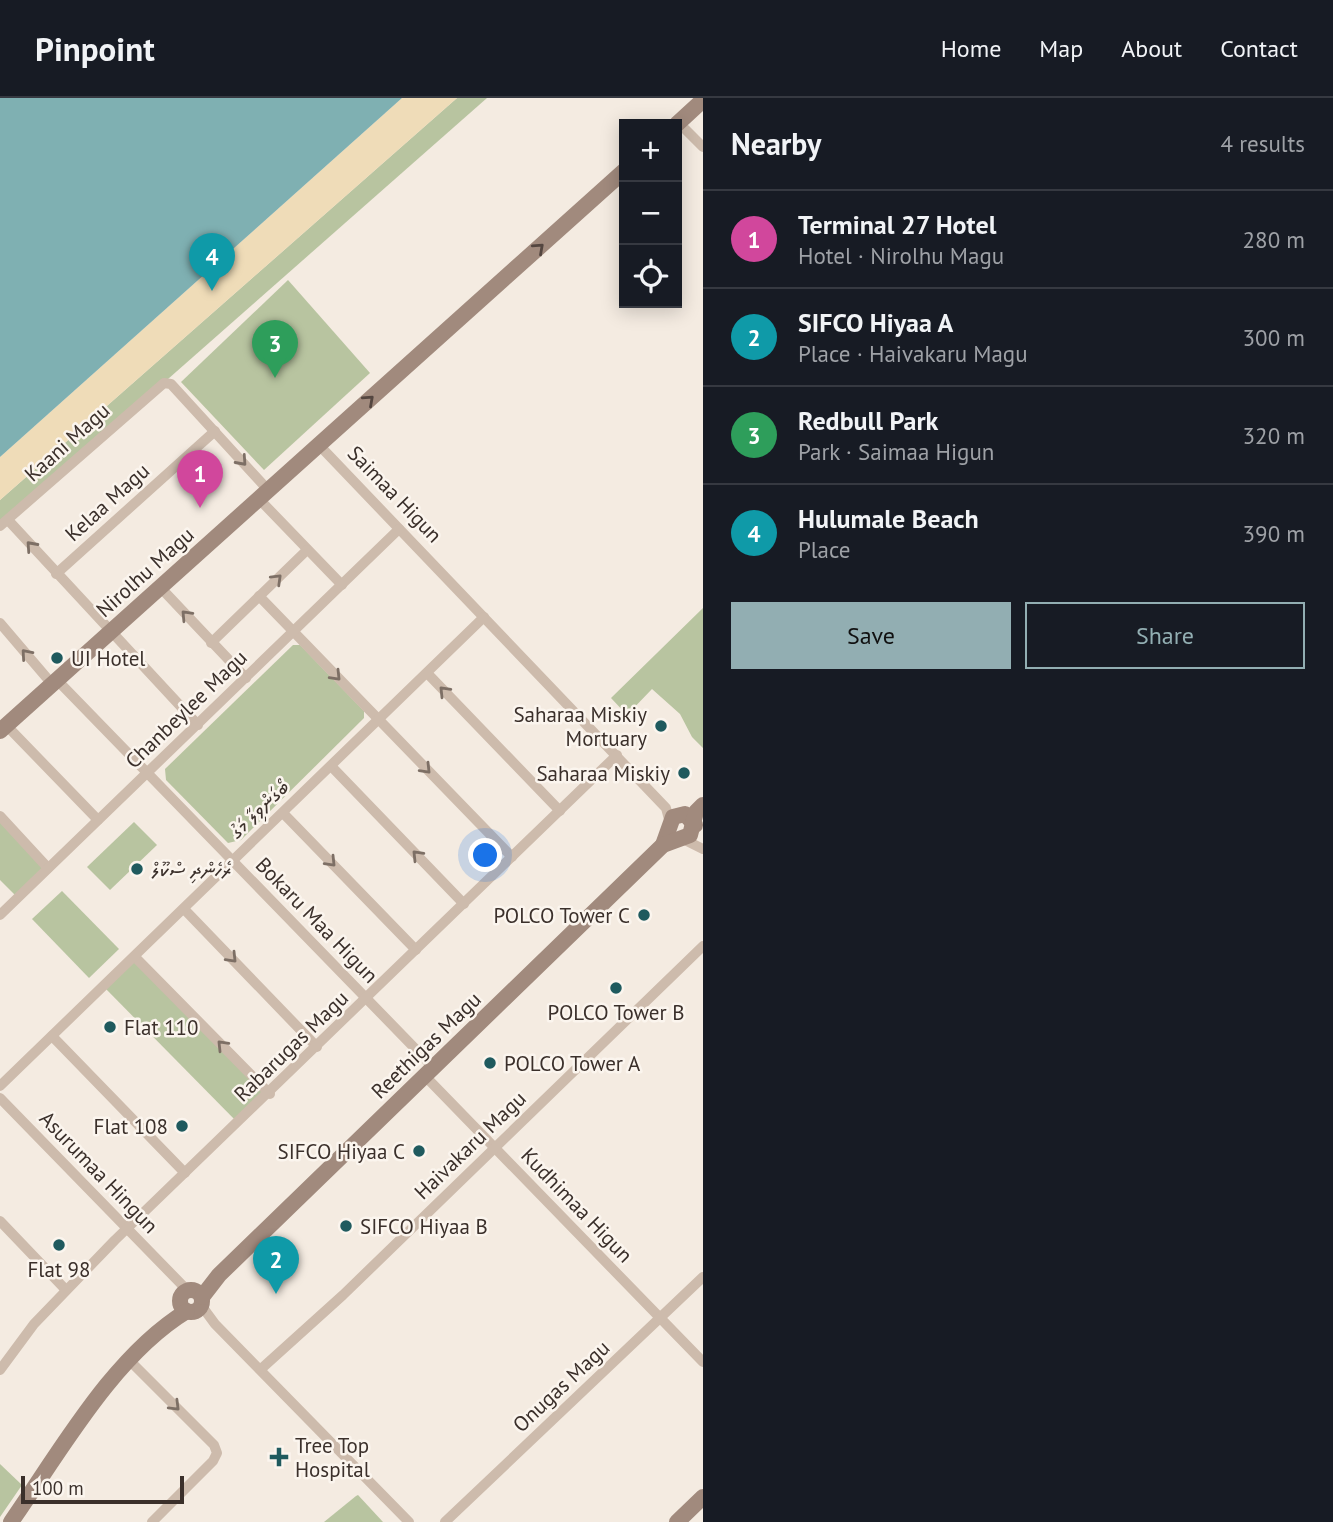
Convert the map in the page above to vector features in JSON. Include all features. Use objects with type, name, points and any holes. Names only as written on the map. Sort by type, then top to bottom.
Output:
[{"type":"street","points":[[682,119],[703,100]]},
{"type":"street","points":[[682,127],[703,148]]},
{"type":"street","name":"Saimaa Higun","points":[[619,176],[319,445],[617,755],[684,830]]},
{"type":"street","name":"Kaani Magu","points":[[4,523],[164,383],[171,384],[215,431]]},
{"type":"street","points":[[215,431],[307,550],[342,585]]},
{"type":"street","name":"Kelaa Magu","points":[[56,573],[215,431]]},
{"type":"street","name":"Nirolhu Magu","points":[[3,728],[319,445]]},
{"type":"street","points":[[4,523],[56,573],[198,725]]},
{"type":"street","name":"Chanbeylee Magu","points":[[0,915],[399,529]]},
{"type":"street","points":[[211,643],[307,550]]},
{"type":"street","points":[[160,587],[246,678]]},
{"type":"street","points":[[259,596],[512,857]]},
{"type":"street","name":"ބޯގަންވިލާ މަގު","points":[[0,1086],[484,617]]},
{"type":"street","name":"Bokaru Maa Higun","points":[[0,623],[367,999],[429,1071]]},
{"type":"street","points":[[427,673],[560,811]]},
{"type":"street","points":[[3,728],[98,820]]},
{"type":"street","name":"Rabarugas Magu","points":[[0,1370],[34,1324],[127,1228],[270,1094],[617,755]]},
{"type":"street","points":[[331,766],[464,904]]},
{"type":"street","points":[[684,830],[703,805]]},
{"type":"street","points":[[283,813],[416,950]]},
{"type":"street","points":[[0,816],[48,869]]},
{"type":"street","name":"Reethigas Magu","points":[[11,1522],[109,1383],[130,1361],[663,845],[684,830]]},
{"type":"street","points":[[184,909],[317,1047]]},
{"type":"street","name":"Haivakaru Magu","points":[[261,1369],[344,1295],[703,946]]},
{"type":"street","points":[[135,957],[270,1094]]},
{"type":"street","points":[[52,1036],[185,1172]]},
{"type":"street","name":"Kudhimaa Higun","points":[[429,1071],[495,1148],[703,1362]]},
{"type":"street","name":"Asurumaa Hingun","points":[[0,1098],[127,1228],[191,1301],[409,1522]]},
{"type":"street","points":[[0,1221],[66,1290]]},
{"type":"street","name":"Onugas Magu","points":[[445,1522],[703,1278]]},
{"type":"street","points":[[130,1361],[214,1445],[217,1453],[213,1461],[152,1522]]},
{"type":"street","points":[[677,1522],[703,1497]]},
{"type":"green space","points":[[457,98],[487,98],[0,527],[0,500]]},
{"type":"green space","points":[[288,280],[370,373],[264,470],[181,382]]},
{"type":"green space","points":[[703,608],[703,748],[692,737],[680,714],[652,689],[627,715],[611,698]]},
{"type":"green space","points":[[293,645],[300,645],[364,711],[364,718],[241,840],[228,843],[166,780],[165,769]]},
{"type":"green space","points":[[0,816],[48,868],[18,898],[0,880]]},
{"type":"green space","points":[[134,822],[157,845],[110,890],[87,867]]},
{"type":"green space","points":[[62,891],[119,949],[89,978],[32,919]]},
{"type":"green space","points":[[135,957],[270,1094],[239,1124],[104,987]]},
{"type":"green space","points":[[0,1464],[22,1485],[0,1517]]},
{"type":"green space","points":[[358,1495],[383,1522],[324,1522],[356,1496]]},
{"type":"sand","points":[[402,98],[457,98],[0,500],[0,457]]},
{"type":"water","points":[[0,98],[402,98],[0,457]]},
{"type":"place","name":"Hulumale Beach","points":[[212,291]]},
{"type":"place","name":"Redbull Park","points":[[275,378]]},
{"type":"place","name":"Terminal 27 Hotel","points":[[200,508]]},
{"type":"place","name":"UI Hotel","points":[[57,658]]},
{"type":"place","name":"Saharaa Miskiy Mortuary","points":[[661,726]]},
{"type":"place","name":"Saharaa Miskiy","points":[[684,773]]},
{"type":"place","name":"ރެހެންދި ސްކޫލް","points":[[137,869]]},
{"type":"place","name":"POLCO Tower C","points":[[644,915]]},
{"type":"place","name":"POLCO Tower B","points":[[616,988]]},
{"type":"place","name":"Flat 110","points":[[110,1027]]},
{"type":"place","name":"POLCO Tower A","points":[[490,1063]]},
{"type":"place","name":"Flat 108","points":[[182,1126]]},
{"type":"place","name":"SIFCO Hiyaa C","points":[[419,1151]]},
{"type":"place","name":"SIFCO Hiyaa B","points":[[346,1226]]},
{"type":"place","name":"Flat 98","points":[[59,1245]]},
{"type":"place","name":"SIFCO Hiyaa A","points":[[276,1294]]},
{"type":"place","name":"Tree Top Hospital","points":[[279,1457]]}]
